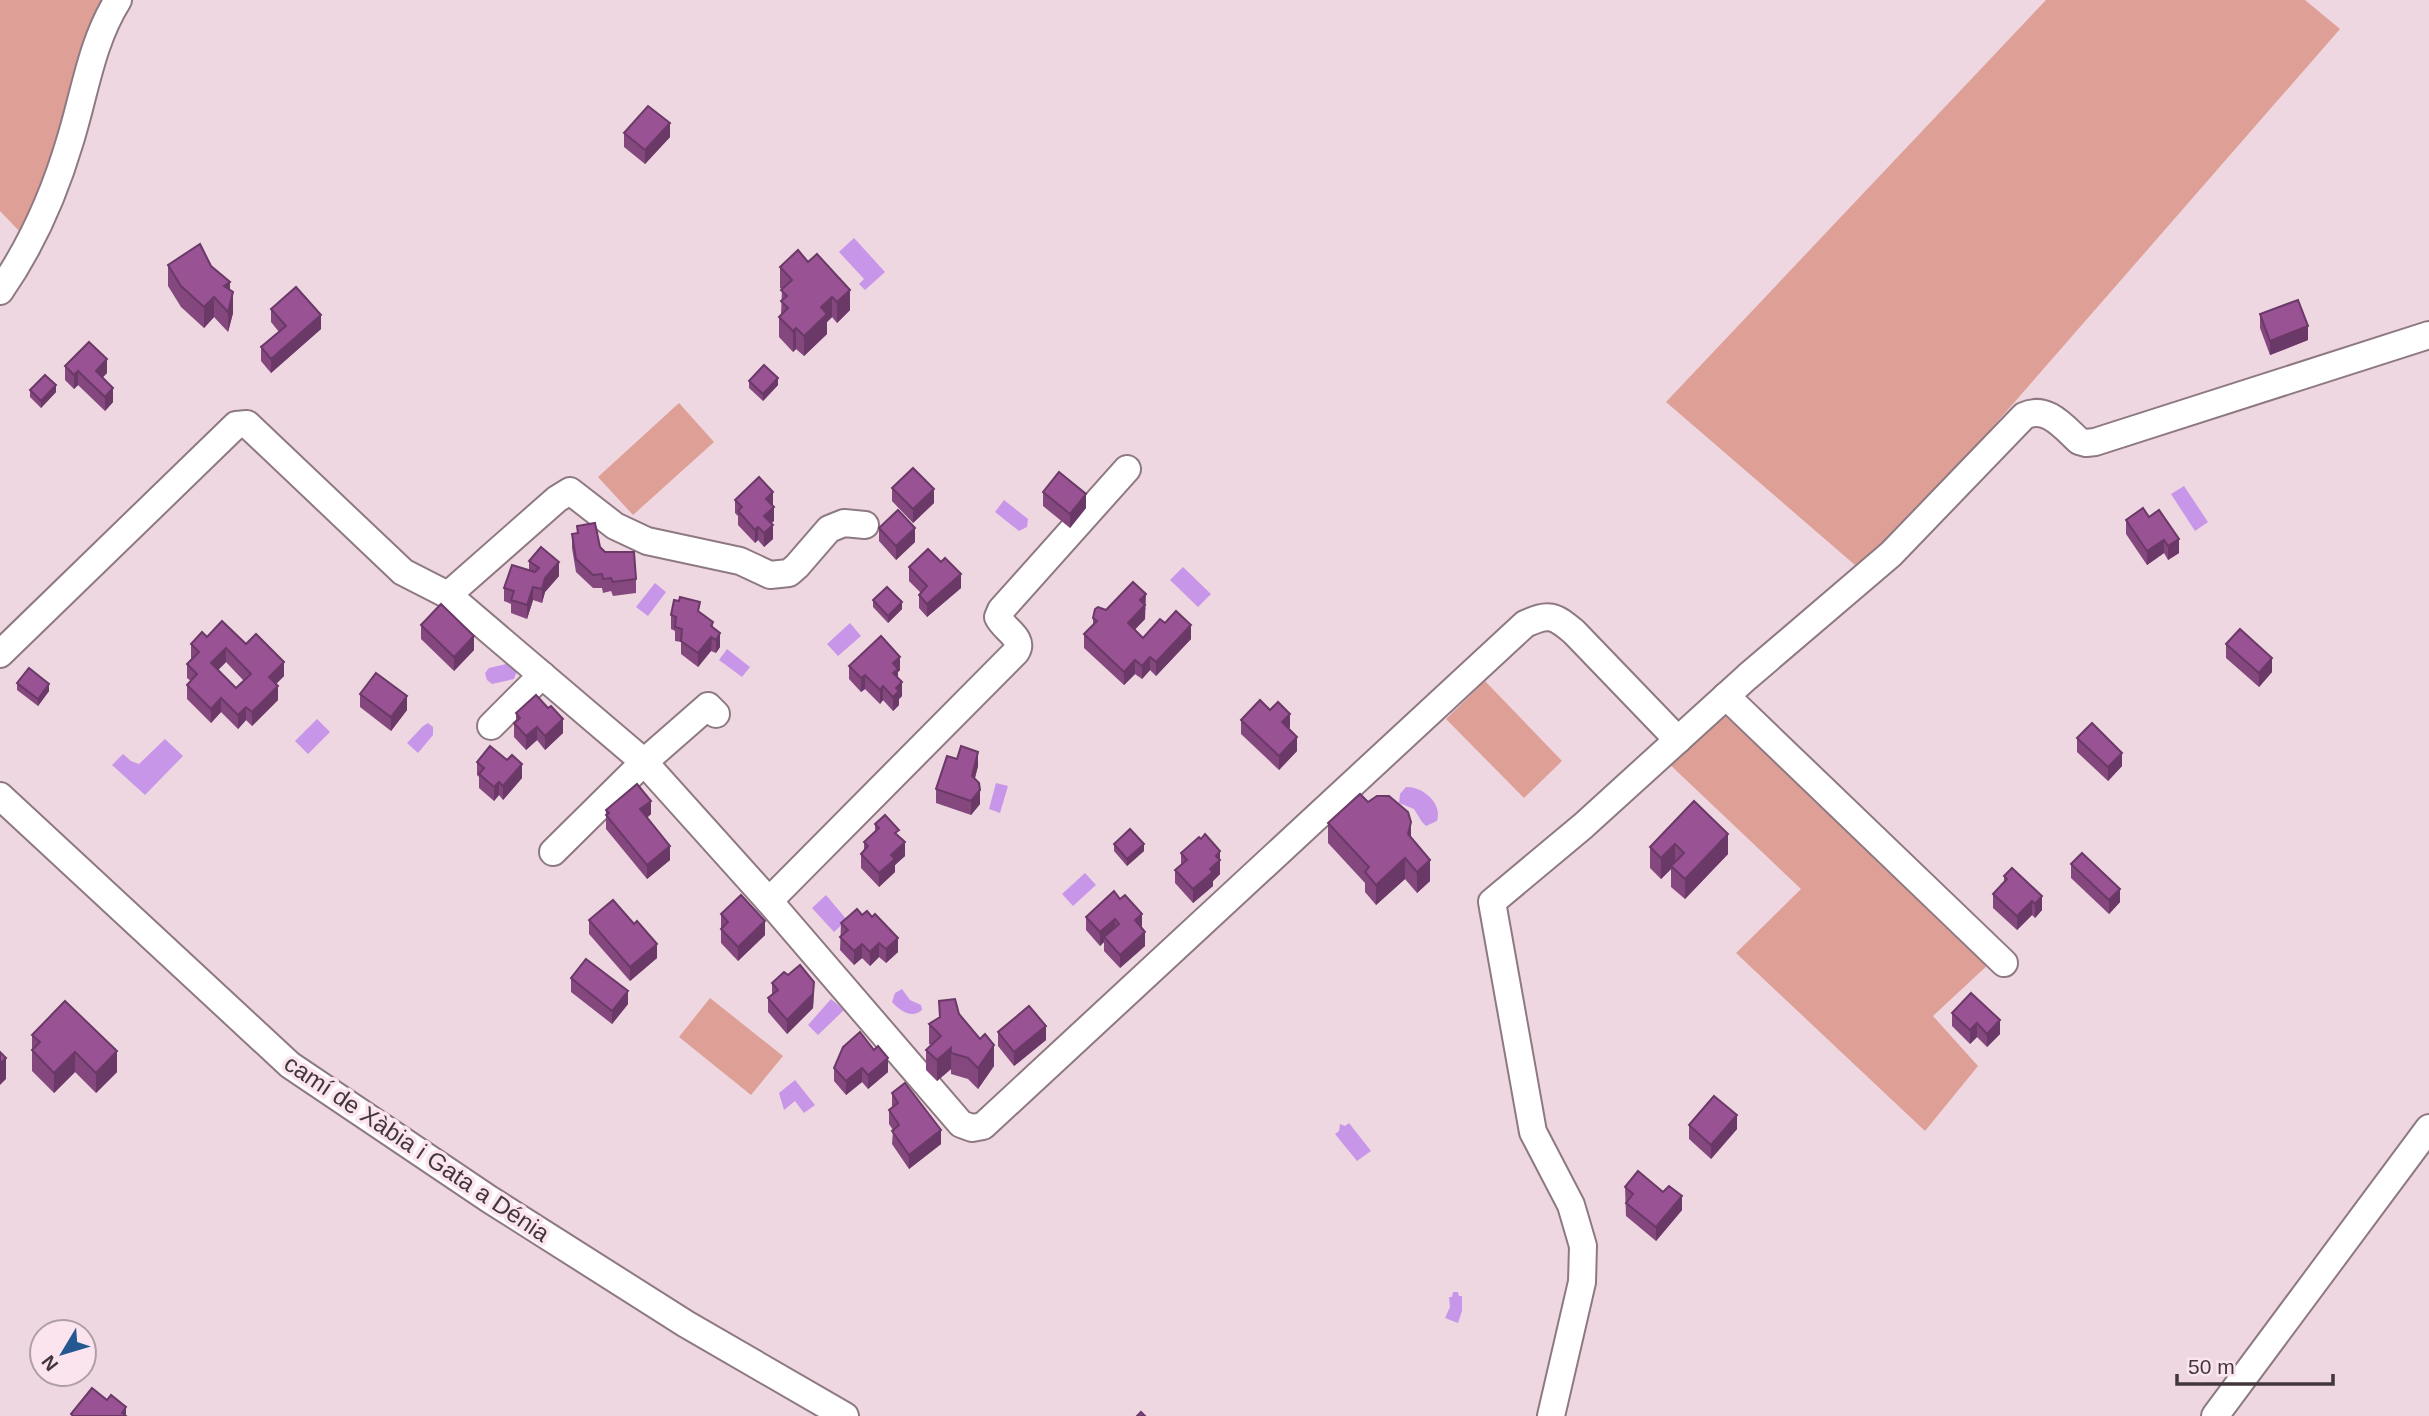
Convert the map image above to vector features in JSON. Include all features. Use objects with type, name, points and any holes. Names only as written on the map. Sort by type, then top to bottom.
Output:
[{"type":"street","points":[[0,291],[26,251],[52,193],[71,140],[96,48],[118,0]]},
{"type":"street","points":[[1551,1416],[1582,1282],[1583,1246],[1570,1205],[1533,1132],[1492,902],[1583,826],[1726,696],[1891,554],[2024,416],[2033,412],[2044,413],[2079,441],[2095,442],[2429,335]]},
{"type":"street","points":[[0,654],[236,425],[247,424],[403,572],[448,595],[644,762],[769,901],[961,1124],[972,1128],[983,1126],[1525,624],[1545,616],[1557,618],[1574,632],[1678,740]]},
{"type":"street","points":[[769,901],[1016,652],[1020,642],[1001,624],[998,617],[1001,610],[1127,469]]},
{"type":"street","points":[[448,595],[557,499],[570,491],[615,526],[647,541],[728,558],[770,575],[789,573],[830,528],[845,523],[864,525]]},
{"type":"street","points":[[491,726],[542,675]]},
{"type":"street","points":[[1726,696],[2004,963]]},
{"type":"street","points":[[553,852],[644,762],[708,706],[716,714]]},
{"type":"street","name":"camí de Xàbia i Gata a Dénia","points":[[0,796],[290,1065],[489,1199],[686,1324],[845,1416]]},
{"type":"street","points":[[2216,1416],[2429,1128]]},
{"type":"shaded area","points":[[0,0],[104,0],[51,170],[21,233],[0,211]]},
{"type":"shaded area","points":[[2046,0],[2305,0],[2340,29],[1944,483],[1886,544],[1855,565],[1666,402]]},
{"type":"shaded area","points":[[854,238],[885,272],[865,290],[859,284],[864,279],[839,252]]},
{"type":"shaded area","points":[[679,403],[714,442],[633,515],[598,477]]},
{"type":"shaded area","points":[[2184,486],[2208,522],[2195,531],[2171,494]]},
{"type":"shaded area","points":[[1004,500],[1028,519],[1027,527],[1019,531],[995,512]]},
{"type":"shaded area","points":[[1183,567],[1211,594],[1198,607],[1170,580]]},
{"type":"shaded area","points":[[655,583],[666,592],[648,616],[636,607]]},
{"type":"shaded area","points":[[850,623],[861,636],[838,656],[827,644]]},
{"type":"shaded area","points":[[727,649],[750,667],[742,677],[719,660]]},
{"type":"shaded area","points":[[514,665],[517,671],[514,679],[492,684],[487,680],[485,673],[489,668]]},
{"type":"shaded area","points":[[1485,681],[1562,761],[1524,798],[1446,719]]},
{"type":"shaded area","points":[[1726,713],[1991,962],[1933,1016],[1978,1066],[1925,1131],[1736,953],[1801,889],[1664,759]]},
{"type":"shaded area","points":[[317,719],[330,732],[308,754],[295,741]]},
{"type":"shaded area","points":[[428,723],[433,727],[433,735],[418,753],[407,743]]},
{"type":"shaded area","points":[[165,739],[183,756],[145,795],[112,765],[123,754],[139,764]]},
{"type":"shaded area","points":[[996,783],[1008,786],[1000,813],[989,809]]},
{"type":"shaded area","points":[[1406,787],[1418,789],[1430,797],[1437,808],[1437,821],[1426,826],[1414,809],[1399,803],[1400,794]]},
{"type":"shaded area","points":[[1085,873],[1096,885],[1073,906],[1062,894]]},
{"type":"shaded area","points":[[826,895],[847,920],[834,932],[812,908]]},
{"type":"shaded area","points":[[902,989],[910,1000],[921,1005],[922,1010],[914,1014],[906,1013],[892,1002],[895,993]]},
{"type":"shaded area","points":[[710,998],[783,1056],[751,1095],[679,1037]]},
{"type":"shaded area","points":[[831,999],[844,1010],[818,1035],[808,1025]]},
{"type":"shaded area","points":[[795,1080],[815,1105],[804,1113],[795,1101],[784,1110],[779,1093]]},
{"type":"shaded area","points":[[1349,1123],[1371,1151],[1357,1161],[1335,1134],[1339,1131],[1340,1124],[1345,1126]]},
{"type":"shaded area","points":[[1453,1292],[1462,1296],[1462,1311],[1458,1323],[1445,1318],[1450,1307],[1449,1297],[1452,1297]]},
{"type":"building","points":[[648,106],[670,123],[645,150],[624,133]]},
{"type":"building","points":[[200,244],[211,266],[230,282],[224,286],[233,292],[228,312],[214,297],[204,307],[181,286],[168,265]]},
{"type":"building","points":[[798,250],[808,262],[817,254],[850,290],[837,302],[832,297],[821,307],[827,314],[804,336],[796,328],[793,331],[779,317],[788,308],[781,301],[787,296],[781,290],[792,280],[780,267]]},
{"type":"building","points":[[296,287],[321,315],[271,359],[261,347],[286,326],[271,309]]},
{"type":"building","points":[[2298,300],[2308,326],[2270,341],[2260,314]]},
{"type":"building","points":[[89,342],[107,359],[96,371],[113,388],[105,397],[78,371],[74,375],[65,366]]},
{"type":"building","points":[[764,365],[778,378],[763,394],[749,381]]},
{"type":"building","points":[[45,375],[56,385],[41,401],[30,390]]},
{"type":"building","points":[[913,468],[934,489],[913,509],[892,488]]},
{"type":"building","points":[[1059,472],[1086,494],[1070,514],[1043,492]]},
{"type":"building","points":[[759,477],[773,492],[766,499],[774,507],[764,516],[773,525],[764,533],[758,527],[755,530],[738,511],[742,507],[735,500]]},
{"type":"building","points":[[2143,508],[2149,517],[2159,510],[2179,539],[2168,546],[2164,540],[2147,551],[2126,520]]},
{"type":"building","points":[[898,510],[915,528],[896,546],[879,528]]},
{"type":"building","points":[[595,523],[600,547],[605,552],[634,552],[636,579],[613,582],[611,578],[603,579],[602,574],[593,575],[576,559],[572,534],[578,533],[577,526]]},
{"type":"building","points":[[541,547],[559,562],[545,578],[542,589],[533,587],[527,605],[511,600],[514,591],[504,588],[512,565],[535,572],[539,568],[529,561]]},
{"type":"building","points":[[928,549],[941,562],[945,558],[961,574],[927,604],[919,595],[927,586],[909,567]]},
{"type":"building","points":[[1133,582],[1146,594],[1140,600],[1145,605],[1128,623],[1143,638],[1160,619],[1165,623],[1176,611],[1191,625],[1156,662],[1150,657],[1142,666],[1135,660],[1124,672],[1084,634],[1097,621],[1093,618],[1095,609],[1098,607],[1106,610]]},
{"type":"building","points":[[887,587],[902,602],[888,616],[873,600]]},
{"type":"building","points":[[680,597],[700,602],[698,611],[713,622],[711,626],[720,633],[716,640],[711,637],[698,653],[681,641],[682,629],[675,627],[676,617],[671,615],[674,600],[679,601]]},
{"type":"building","points":[[441,604],[474,636],[454,657],[421,625]]},
{"type":"building","points":[[222,621],[246,644],[256,634],[284,662],[269,677],[278,686],[252,712],[246,707],[238,715],[221,698],[211,709],[187,685],[197,674],[187,664],[199,652],[191,644],[202,632],[207,637]],"holes":[[[226,648],[251,674],[236,688],[211,663]]]},
{"type":"building","points":[[2240,629],[2272,658],[2259,673],[2226,644]]},
{"type":"building","points":[[881,636],[900,657],[893,663],[898,669],[893,673],[902,682],[893,697],[883,686],[880,690],[865,675],[861,678],[849,666]]},
{"type":"building","points":[[29,668],[49,684],[38,699],[17,683]]},
{"type":"building","points":[[376,673],[407,696],[391,717],[360,694]]},
{"type":"building","points":[[536,695],[563,719],[545,736],[537,727],[526,736],[514,723],[520,718],[516,713]]},
{"type":"building","points":[[1260,700],[1270,710],[1278,702],[1290,714],[1282,722],[1297,737],[1279,756],[1241,720]]},
{"type":"building","points":[[2092,723],[2122,753],[2108,767],[2077,738]]},
{"type":"building","points":[[490,746],[507,760],[512,755],[522,764],[503,786],[499,782],[494,787],[479,774],[484,768],[477,762]]},
{"type":"building","points":[[961,746],[978,752],[972,776],[979,783],[980,790],[971,801],[936,789],[947,756],[957,759]]},
{"type":"building","points":[[637,784],[651,801],[640,809],[670,846],[647,865],[606,815],[609,813],[606,810]]},
{"type":"building","points":[[1360,794],[1368,802],[1377,796],[1389,796],[1408,812],[1411,822],[1408,834],[1430,860],[1417,872],[1405,858],[1376,885],[1365,872],[1369,867],[1328,823]]},
{"type":"building","points":[[1694,801],[1728,834],[1685,879],[1671,866],[1684,853],[1675,844],[1661,858],[1650,847]]},
{"type":"building","points":[[885,815],[899,830],[895,833],[905,842],[891,855],[895,859],[879,873],[861,854],[868,846],[864,842],[879,828],[875,824]]},
{"type":"building","points":[[1130,829],[1144,844],[1127,859],[1114,844]]},
{"type":"building","points":[[1205,834],[1220,851],[1216,856],[1220,860],[1210,869],[1213,872],[1193,889],[1175,870],[1187,860],[1181,853]]},
{"type":"building","points":[[2082,853],[2120,889],[2109,900],[2071,864]]},
{"type":"building","points":[[2012,868],[2042,896],[2035,904],[2032,901],[2017,916],[1993,894],[2007,879],[2004,876]]},
{"type":"building","points":[[1114,891],[1120,899],[1125,895],[1142,914],[1135,920],[1145,932],[1120,955],[1104,937],[1119,924],[1115,919],[1100,932],[1086,917]]},
{"type":"building","points":[[741,895],[765,921],[738,947],[721,929],[728,922],[721,914]]},
{"type":"building","points":[[613,900],[634,924],[637,921],[657,944],[630,967],[589,920]]},
{"type":"building","points":[[857,909],[862,915],[867,911],[872,917],[875,914],[898,938],[886,949],[879,943],[870,952],[862,944],[854,951],[840,937],[848,930],[841,923]]},
{"type":"building","points":[[586,959],[628,991],[612,1011],[571,978]]},
{"type":"building","points":[[800,965],[814,982],[813,994],[787,1020],[768,998],[778,990],[772,983],[784,972],[788,975]]},
{"type":"building","points":[[1971,993],[2000,1020],[1987,1034],[1977,1023],[1970,1030],[1952,1013]]},
{"type":"building","points":[[955,999],[959,1014],[980,1039],[985,1034],[994,1045],[978,1068],[968,1058],[951,1053],[951,1048],[937,1060],[926,1050],[941,1036],[929,1024],[940,1017],[939,1001]]},
{"type":"building","points":[[65,1001],[117,1051],[96,1073],[75,1052],[54,1073],[32,1050],[40,1042],[32,1035]]},
{"type":"building","points":[[1029,1006],[1046,1026],[1014,1052],[998,1032]]},
{"type":"building","points":[[860,1032],[874,1050],[878,1046],[888,1058],[868,1075],[862,1068],[846,1081],[834,1068],[843,1047]]},
{"type":"building","points":[[0,1052],[6,1058],[0,1064]]},
{"type":"building","points":[[905,1083],[941,1130],[909,1155],[892,1131],[899,1125],[889,1110],[898,1103],[892,1093]]},
{"type":"building","points":[[1714,1096],[1737,1115],[1711,1145],[1689,1125]]},
{"type":"building","points":[[1638,1171],[1663,1192],[1669,1186],[1682,1196],[1656,1227],[1626,1203],[1633,1194],[1625,1187]]},
{"type":"building","points":[[92,1388],[107,1400],[111,1395],[126,1407],[122,1413],[126,1416],[71,1414]]}]
